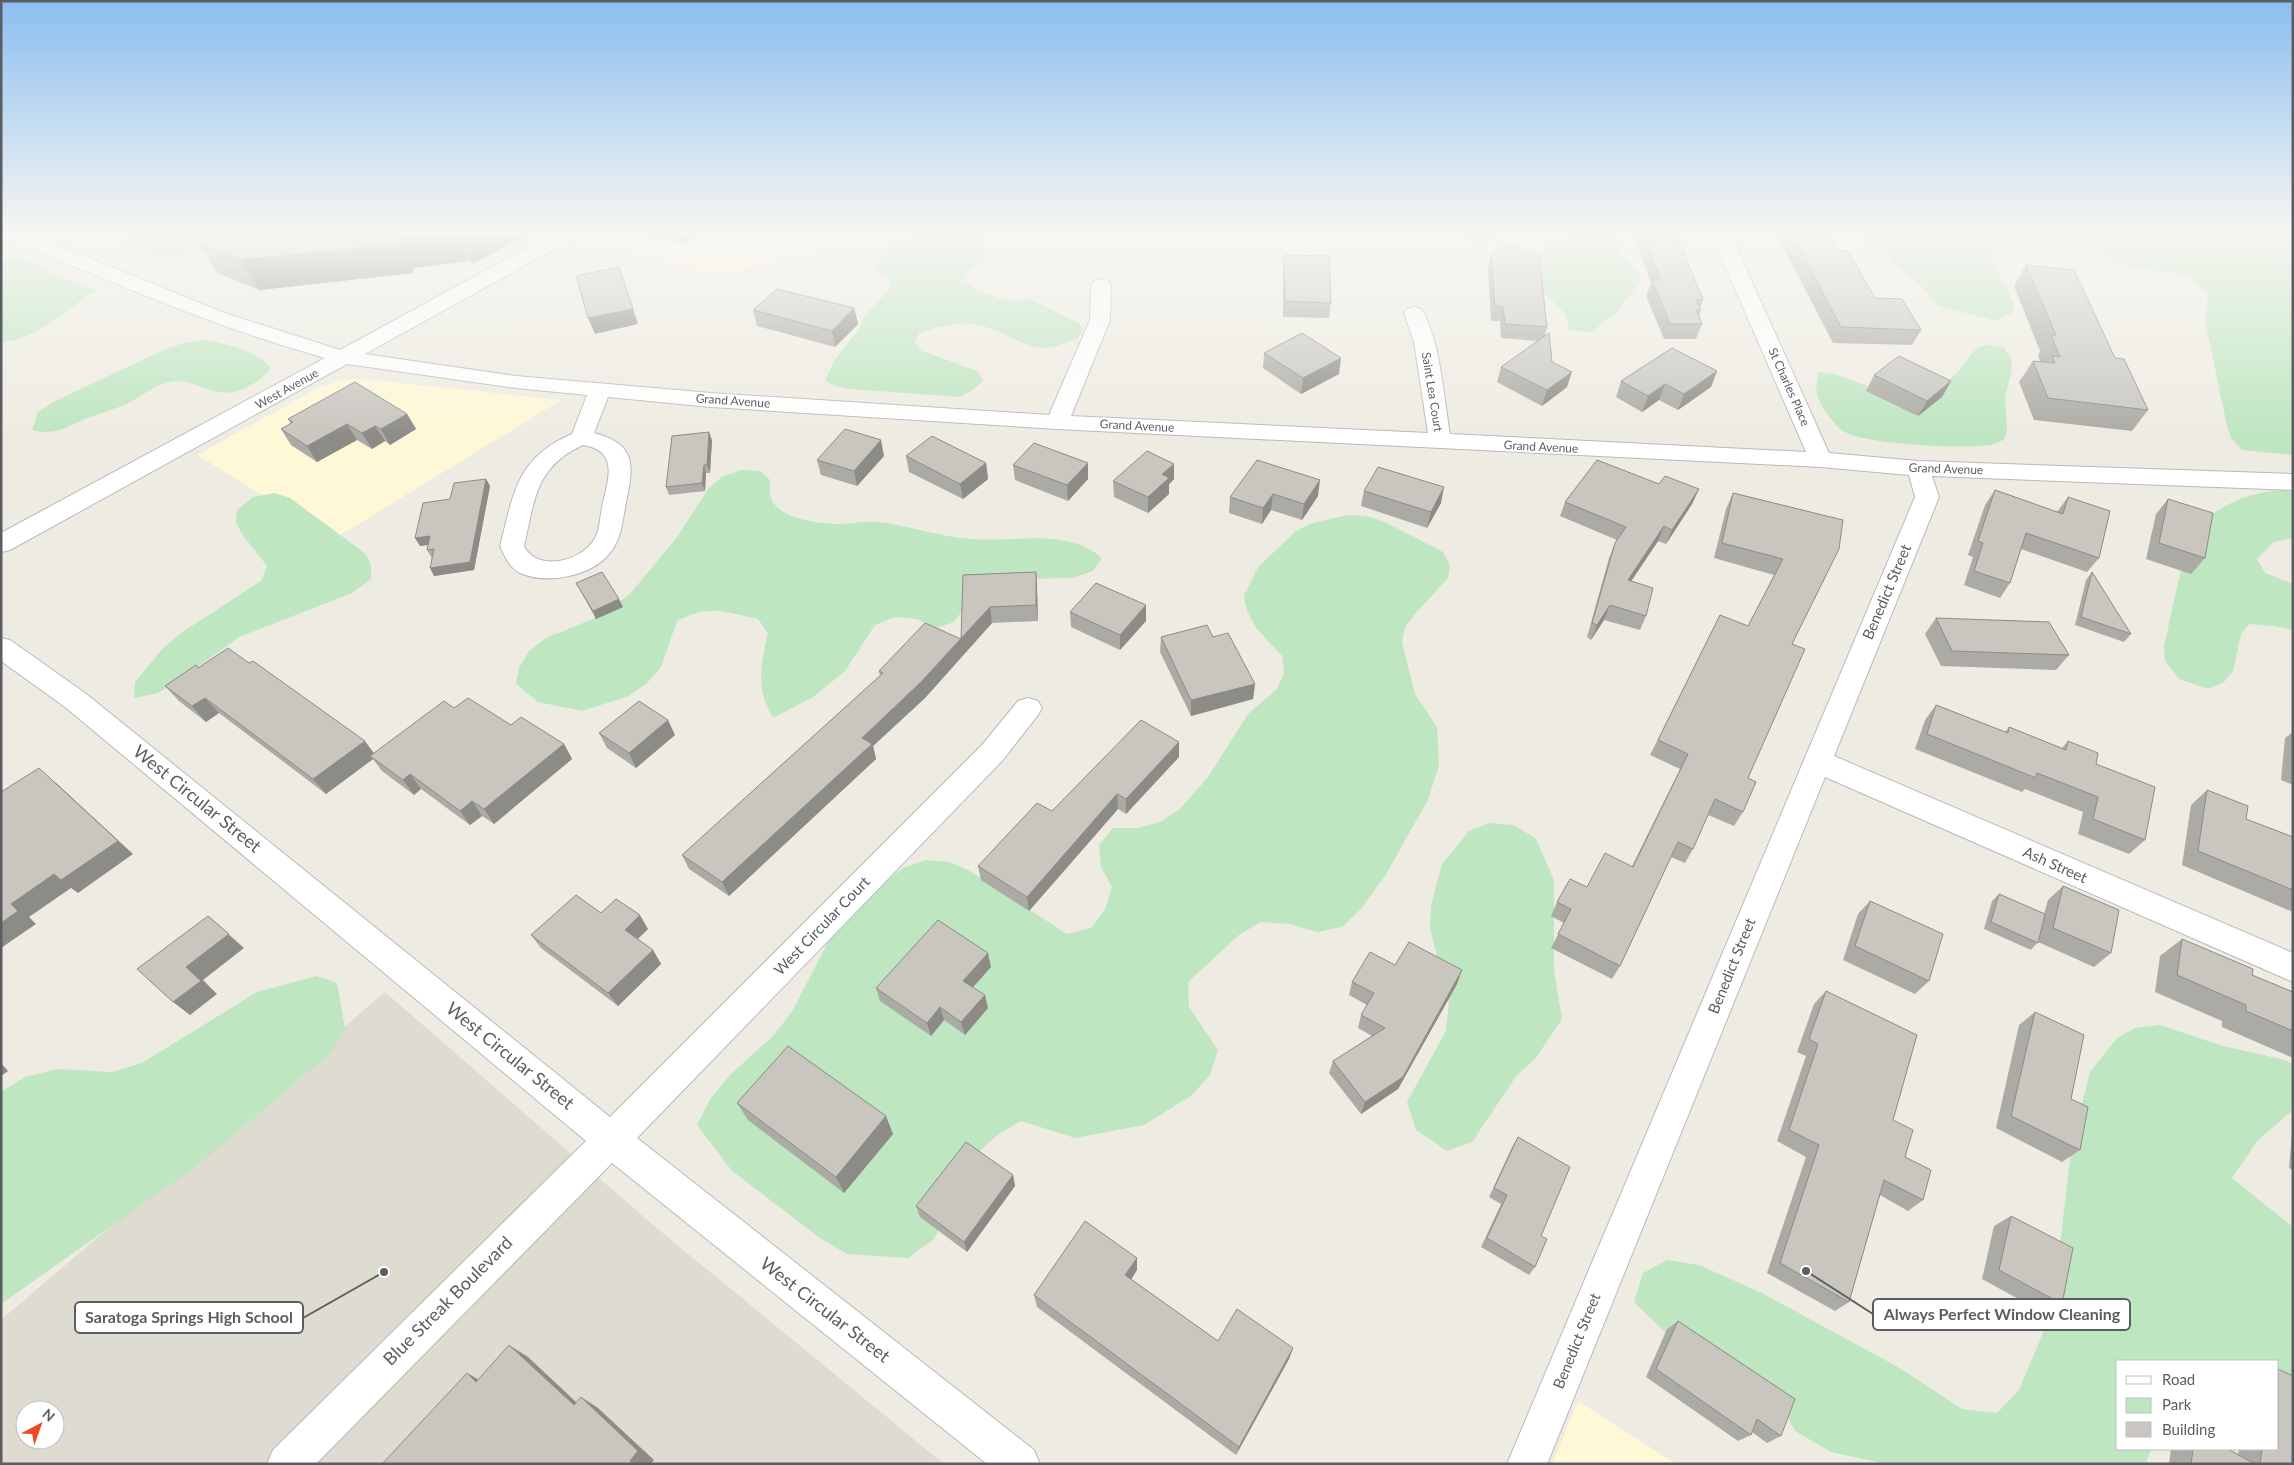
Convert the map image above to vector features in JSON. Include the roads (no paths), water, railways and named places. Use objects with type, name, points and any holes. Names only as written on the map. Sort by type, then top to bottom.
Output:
[{"type":"street","name":"Grand Avenue","points":[[174,299],[210,314],[316,350],[344,357],[516,382],[711,400],[1057,422],[1822,460],[1918,468],[2293,482]]},
{"type":"street","name":"West Avenue","points":[[1,544],[450,299]]},
{"type":"street","points":[[1057,422],[1100,320],[1101,299]]},
{"type":"street","name":"St Charles Place","points":[[1749,299],[1822,460]]},
{"type":"street","name":"Saint Lea Court","points":[[1414,314],[1424,342],[1440,442]]},
{"type":"street","points":[[581,438],[596,439],[613,451],[619,458],[621,467],[607,539],[598,551],[582,562],[563,568],[546,570],[532,568],[521,563],[514,556],[512,546],[530,477],[548,454],[563,444],[581,438],[600,390]]},
{"type":"street","name":"Benedict Street","points":[[1527,1464],[1927,496],[1918,468]]},
{"type":"street","name":"West Circular Street","points":[[1,647],[75,700],[611,1140],[1020,1464]]},
{"type":"street","name":"West Circular Court","points":[[611,1140],[992,753],[1028,708]]},
{"type":"street","name":"Ash Street","points":[[1817,761],[2293,968]]},
{"type":"street","name":"Blue Streak Boulevard","points":[[287,1464],[611,1140]]},
{"type":"place","name":"Always Perfect Window Cleaning","points":[[1806,1271]]},
{"type":"place","name":"Saratoga Springs High School","points":[[384,1272]]}]
